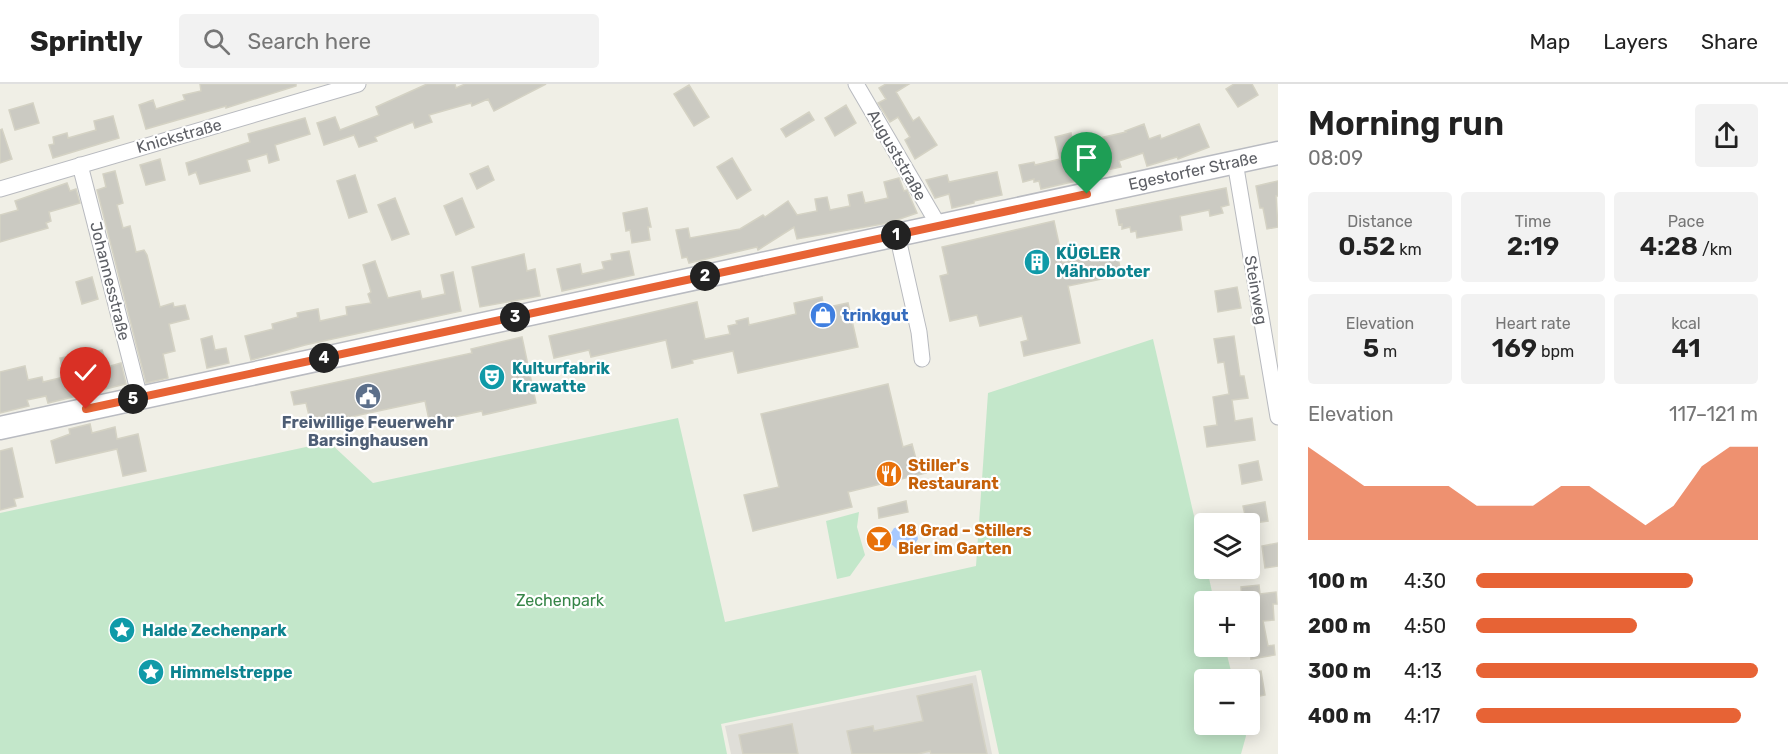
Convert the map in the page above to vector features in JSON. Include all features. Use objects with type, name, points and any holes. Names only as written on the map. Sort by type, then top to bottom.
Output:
[{"type":"main road","name":"Egestorfer Straße","points":[[0,428],[1278,153]]},
{"type":"street","name":"Knickstraße","points":[[0,189],[358,84]]},
{"type":"street","name":"Auguststraße","points":[[856,84],[939,226]]},
{"type":"street","name":"Steinweg","points":[[1235,162],[1274,366],[1278,417]]},
{"type":"street","name":"Johannesstraße","points":[[80,165],[140,398]]},
{"type":"street","points":[[897,234],[919,332],[922,359]]},
{"type":"shaded area","points":[[976,675],[992,754],[731,754],[725,726]]},
{"type":"green space","name":"Zechenpark","points":[[1153,339],[1194,516],[1194,579],[1209,579],[1212,591],[1194,591],[1194,657],[1228,657],[1230,669],[1194,669],[1194,735],[1246,735],[1241,754],[999,754],[981,670],[721,724],[727,754],[0,754],[0,513],[329,442],[373,483],[678,418],[725,622],[976,566],[988,393]]},
{"type":"green space","points":[[859,512],[857,527],[865,555],[850,576],[837,579],[826,521]]},
{"type":"water","points":[[915,526],[918,539],[912,546],[897,549],[890,543],[889,536],[894,528]]},
{"type":"building","points":[[200,84],[296,84],[296,86],[226,108],[226,106],[146,129],[139,105],[153,100],[156,109],[185,100],[183,95],[201,91]]},
{"type":"building","points":[[427,84],[455,84],[456,88],[465,84],[546,84],[494,111],[488,99],[472,106],[471,103],[429,115],[432,122],[415,128],[413,122],[375,137],[377,141],[359,147],[354,135],[324,145],[317,123],[335,117],[340,130],[379,115],[376,107]]},
{"type":"building","points":[[886,84],[909,84],[896,92],[913,121],[919,117],[937,145],[915,159],[905,140],[910,137],[898,117],[890,122],[878,103],[886,99],[879,88]]},
{"type":"building","points":[[1234,84],[1252,84],[1258,95],[1238,107],[1226,89]]},
{"type":"building","points":[[689,85],[709,117],[694,126],[674,94]]},
{"type":"building","points":[[33,103],[39,123],[15,130],[9,110]]},
{"type":"building","points":[[846,105],[856,123],[835,136],[825,118]]},
{"type":"building","points":[[809,112],[814,120],[786,137],[781,129]]},
{"type":"building","points":[[113,116],[119,138],[53,158],[49,145],[54,144],[53,137],[67,133],[68,138],[96,130],[94,121]]},
{"type":"building","points":[[305,118],[310,134],[275,145],[279,160],[269,163],[267,154],[247,160],[250,171],[200,184],[196,172],[189,175],[186,163],[250,142],[248,134]]},
{"type":"building","points":[[1144,124],[1149,139],[1160,135],[1161,139],[1199,124],[1209,147],[1178,159],[1177,157],[1147,166],[1143,153],[1119,161],[1121,167],[1093,173],[1094,177],[1041,189],[1039,181],[1034,182],[1034,179],[1023,182],[1019,165],[1034,162],[1035,165],[1060,159],[1055,137],[1071,133],[1073,144],[1126,132]]},
{"type":"building","points":[[2,129],[12,159],[0,163],[0,130]]},
{"type":"building","points":[[732,158],[751,190],[737,199],[717,167]]},
{"type":"building","points":[[160,159],[165,180],[146,185],[140,165]]},
{"type":"building","points":[[488,166],[494,180],[477,189],[470,174]]},
{"type":"building","points":[[115,171],[123,203],[117,205],[123,228],[130,226],[136,252],[144,250],[147,255],[160,307],[173,303],[174,307],[185,305],[189,319],[169,324],[175,351],[163,354],[168,378],[146,383],[97,190],[106,187],[103,174]]},
{"type":"building","points":[[997,172],[1002,195],[952,208],[949,194],[935,198],[926,180],[947,175],[949,182]]},
{"type":"building","points":[[355,175],[367,212],[349,218],[337,181]]},
{"type":"building","points":[[899,178],[917,213],[888,223],[797,239],[794,227],[758,250],[757,247],[689,263],[687,257],[682,258],[676,230],[688,228],[690,238],[740,229],[763,215],[765,217],[788,201],[797,215],[817,211],[815,199],[827,197],[830,210],[850,206],[848,195],[862,192],[865,203],[888,198],[884,182]]},
{"type":"building","points":[[1278,181],[1278,196],[1276,196],[1278,227],[1267,229],[1256,186]]},
{"type":"building","points":[[67,183],[70,191],[76,189],[80,203],[49,212],[51,221],[46,223],[48,228],[0,242],[0,215],[18,210],[15,201]]},
{"type":"building","points":[[1226,188],[1229,205],[1221,207],[1223,213],[1210,216],[1209,210],[1180,216],[1182,230],[1137,238],[1136,231],[1131,232],[1130,227],[1122,229],[1122,224],[1119,225],[1116,210]]},
{"type":"building","points":[[395,198],[409,234],[392,240],[378,205]]},
{"type":"building","points":[[462,198],[474,227],[456,235],[444,206]]},
{"type":"building","points":[[647,208],[651,227],[648,227],[650,240],[632,243],[630,230],[626,231],[623,213]]},
{"type":"building","points":[[1054,221],[1063,262],[1117,251],[1120,268],[1100,272],[1102,279],[1068,286],[1080,343],[1024,356],[1021,342],[1028,340],[1022,316],[980,326],[977,315],[950,321],[940,276],[948,274],[942,247]]},
{"type":"building","points":[[629,251],[634,275],[562,291],[557,269],[580,264],[582,274],[604,269],[602,262],[612,260],[611,254]]},
{"type":"building","points":[[524,254],[527,271],[535,269],[540,296],[480,307],[472,267]]},
{"type":"building","points":[[375,261],[388,298],[420,291],[422,299],[445,294],[441,275],[453,272],[461,311],[305,345],[251,360],[245,336],[273,329],[272,324],[298,317],[297,313],[318,309],[320,321],[347,315],[346,307],[371,303],[368,294],[371,292],[363,265]]},
{"type":"building","points":[[92,277],[98,299],[82,304],[76,282]]},
{"type":"building","points":[[1237,287],[1241,308],[1218,312],[1215,291]]},
{"type":"building","points":[[822,297],[824,308],[848,303],[858,347],[738,373],[733,351],[692,360],[693,363],[672,368],[666,340],[591,357],[589,350],[554,358],[549,336],[697,302],[705,339],[730,334],[728,326],[737,324],[736,321],[748,318],[749,325],[796,314],[794,303]]},
{"type":"building","points":[[212,336],[215,350],[226,348],[229,363],[207,368],[201,339]]},
{"type":"building","points":[[1234,336],[1240,376],[1244,376],[1248,398],[1232,400],[1235,421],[1252,418],[1255,440],[1207,447],[1204,427],[1217,425],[1213,397],[1229,394],[1224,362],[1218,363],[1214,339]]},
{"type":"building","points":[[522,337],[536,403],[483,415],[482,411],[449,418],[450,425],[431,429],[425,401],[336,420],[337,423],[312,428],[306,403],[294,405],[291,392],[472,353],[471,349]]},
{"type":"building","points":[[102,350],[107,367],[121,363],[126,384],[48,403],[46,396],[27,400],[29,406],[0,413],[0,372],[25,366],[28,380],[42,377],[43,382],[64,377],[60,358]]},
{"type":"building","points":[[888,384],[903,447],[912,444],[916,459],[922,458],[926,473],[848,492],[852,507],[753,531],[744,495],[779,487],[761,414]]},
{"type":"building","points":[[90,424],[92,433],[115,427],[117,439],[138,434],[146,471],[123,476],[117,449],[56,463],[51,441],[70,434],[69,429]]},
{"type":"building","points":[[12,448],[23,497],[14,499],[16,506],[0,510],[0,451]]},
{"type":"building","points":[[1258,461],[1262,480],[1242,484],[1239,465]]},
{"type":"building","points":[[906,501],[908,512],[879,518],[878,508]]},
{"type":"building","points":[[1265,502],[1268,521],[1260,522],[1260,513],[1245,513],[1243,506]]},
{"type":"building","points":[[1278,543],[1278,566],[1265,568],[1262,546]]},
{"type":"building","points":[[1259,585],[1260,591],[1241,591],[1241,587]]},
{"type":"building","points":[[1276,592],[1277,604],[1273,604],[1274,620],[1263,621],[1268,646],[1274,645],[1275,655],[1251,659],[1251,657],[1260,657],[1260,594]]},
{"type":"building","points":[[1260,671],[1265,695],[1260,696]]},
{"type":"building","points":[[972,684],[987,754],[931,754],[930,751],[918,754],[852,754],[847,731],[873,726],[874,731],[923,721],[917,696]]},
{"type":"building","points":[[792,724],[798,754],[743,754],[739,735]]},
{"type":"place","name":"KÜGLER Mähroboter","points":[[1037,262]]},
{"type":"place","name":"trinkgut","points":[[823,315]]},
{"type":"place","name":"Kulturfabrik Krawatte","points":[[492,377]]},
{"type":"place","name":"Freiwillige Feuerwehr Barsinghausen","points":[[368,396]]},
{"type":"place","name":"Stiller's Restaurant","points":[[889,474]]},
{"type":"place","name":"18 Grad – Stillers Bier im Garten","points":[[879,539]]},
{"type":"place","name":"Halde Zechenpark","points":[[122,630]]},
{"type":"place","name":"Himmelstreppe","points":[[151,672]]},
{"type":"route","points":[[86,409],[1087,194]]}]
